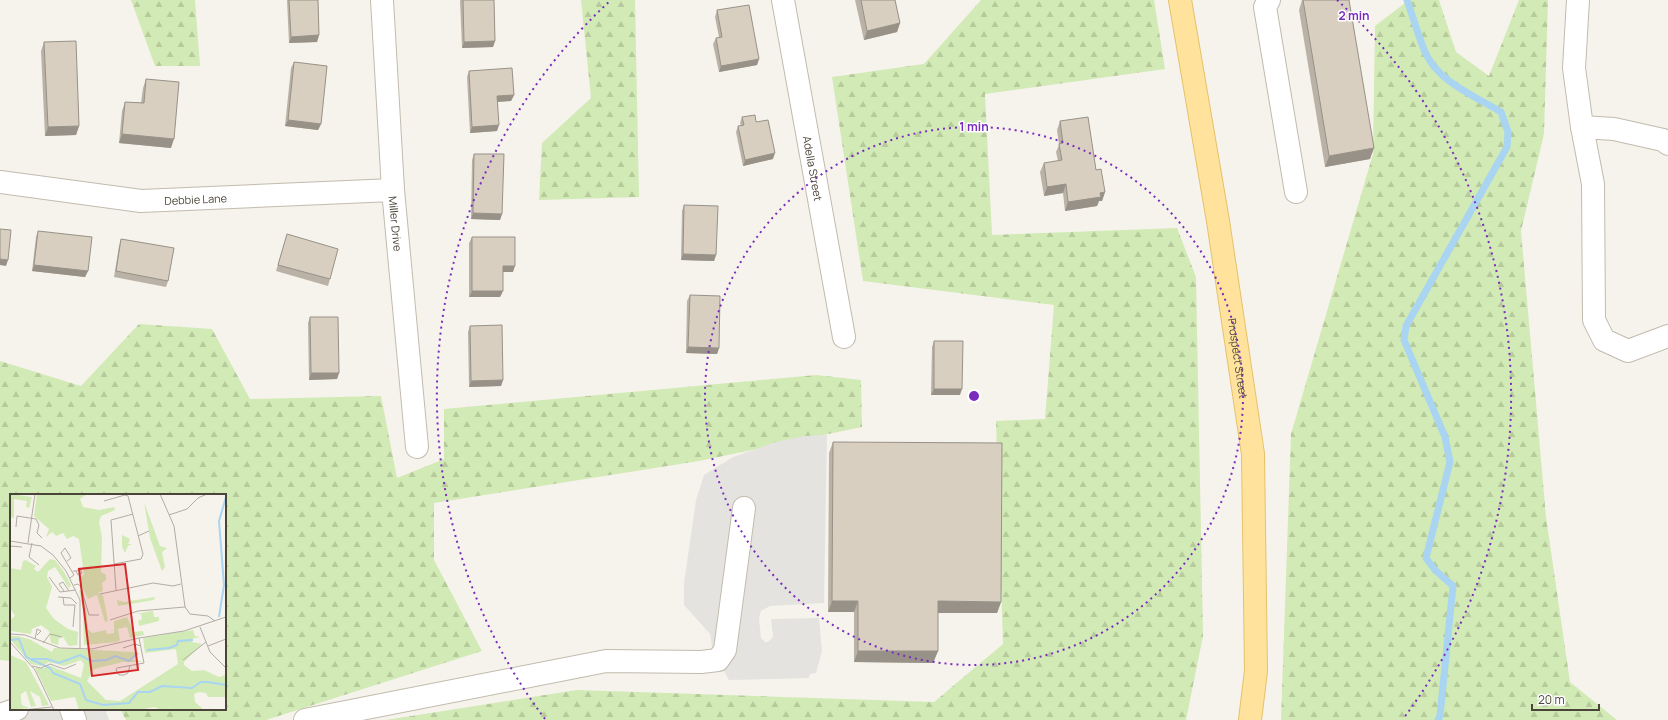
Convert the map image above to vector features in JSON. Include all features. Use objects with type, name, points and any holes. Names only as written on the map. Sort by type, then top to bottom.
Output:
[{"type":"main road","name":"Prospect Street","points":[[1180,0],[1216,214],[1253,454],[1256,671],[1250,720]]},
{"type":"street","name":"Miller Drive","points":[[382,0],[393,190],[417,447]]},
{"type":"street","name":"Adella Street","points":[[783,0],[844,337]]},
{"type":"street","points":[[1269,0],[1265,7],[1296,192]]},
{"type":"street","points":[[1578,0],[1574,68],[1582,127],[1593,184],[1594,320],[1604,340],[1628,351],[1668,336]]},
{"type":"street","points":[[1582,127],[1614,129],[1663,140],[1668,144]]},
{"type":"street","name":"Debbie Lane","points":[[0,182],[141,201],[393,190]]},
{"type":"street","points":[[305,720],[606,660],[701,662],[718,660],[725,650],[744,508]]},
{"type":"street","points":[[6,720],[3,714],[14,710]]},
{"type":"street","points":[[71,710],[75,720]]},
{"type":"green space","points":[[131,0],[195,0],[200,66],[155,66]]},
{"type":"green space","points":[[581,0],[635,0],[639,197],[539,200],[542,143],[591,98]]},
{"type":"green space","points":[[981,0],[1154,0],[1165,69],[985,94],[992,235],[1177,228],[1196,277],[1203,636],[1186,720],[386,720],[577,690],[934,702],[1003,644],[996,421],[1045,419],[1054,305],[863,281],[832,77],[924,64]]},
{"type":"green space","points":[[1409,0],[1439,0],[1456,52],[1489,76],[1519,0],[1548,0],[1544,134],[1521,231],[1546,517],[1570,682],[1617,720],[1281,720],[1291,434],[1373,154],[1375,26]]},
{"type":"green space","points":[[139,324],[212,329],[250,399],[381,396],[397,478],[444,459],[444,409],[816,375],[861,380],[862,427],[699,461],[434,503],[434,560],[482,651],[266,720],[126,720],[121,710],[226,710],[226,494],[10,494],[10,661],[0,660],[0,361],[81,386]]},
{"type":"shaded area","points":[[827,435],[824,603],[770,606],[761,611],[759,618],[761,638],[765,642],[768,642],[773,637],[771,619],[819,618],[822,651],[816,673],[810,674],[809,678],[729,680],[713,653],[710,634],[684,605],[684,583],[696,500],[704,475],[733,457],[776,442],[804,436]]},
{"type":"shaded area","points":[[10,710],[105,710],[109,720],[0,720]]},
{"type":"building","points":[[289,0],[318,0],[319,35],[291,37]]},
{"type":"building","points":[[463,0],[494,0],[495,41],[464,42]]},
{"type":"building","points":[[861,0],[895,0],[900,23],[867,31]]},
{"type":"building","points":[[1303,0],[1349,0],[1374,148],[1329,156]]},
{"type":"building","points":[[749,5],[759,59],[721,66],[716,38],[722,37],[717,10]]},
{"type":"building","points":[[76,41],[79,126],[48,127],[44,42]]},
{"type":"building","points":[[294,62],[327,66],[321,124],[288,120]]},
{"type":"building","points":[[512,68],[514,95],[497,96],[499,125],[472,127],[469,71]]},
{"type":"building","points":[[146,79],[179,82],[174,139],[122,134],[125,102],[144,103]]},
{"type":"building","points":[[755,115],[756,122],[768,120],[775,153],[745,160],[738,126],[744,125],[742,117]]},
{"type":"building","points":[[1088,117],[1096,170],[1101,169],[1105,192],[1100,193],[1101,197],[1068,202],[1066,184],[1047,187],[1044,163],[1062,160],[1059,144],[1063,143],[1060,121]]},
{"type":"building","points":[[474,154],[504,154],[502,214],[473,213]]},
{"type":"building","points":[[684,205],[718,206],[716,255],[683,254]]},
{"type":"building","points":[[0,229],[11,230],[8,260],[0,259]]},
{"type":"building","points":[[38,231],[92,237],[88,271],[34,265]]},
{"type":"building","points":[[287,234],[338,249],[330,279],[278,265]]},
{"type":"building","points":[[472,237],[515,237],[515,266],[503,266],[503,291],[472,291]]},
{"type":"building","points":[[121,239],[174,248],[168,281],[116,271]]},
{"type":"building","points":[[690,295],[720,296],[719,348],[688,347]]},
{"type":"building","points":[[310,317],[338,317],[339,373],[311,373]]},
{"type":"building","points":[[502,325],[503,380],[471,381],[470,326]]},
{"type":"building","points":[[934,341],[963,341],[962,389],[934,389]]},
{"type":"building","points":[[833,442],[1002,443],[1001,602],[938,601],[938,651],[858,651],[858,601],[832,601]]},
{"type":"waterway","points":[[1407,0],[1422,46],[1431,63],[1448,80],[1501,112],[1508,132],[1507,147],[1406,326],[1404,340],[1445,437],[1450,462],[1426,558],[1435,570],[1453,586],[1440,716],[1438,720]]}]
